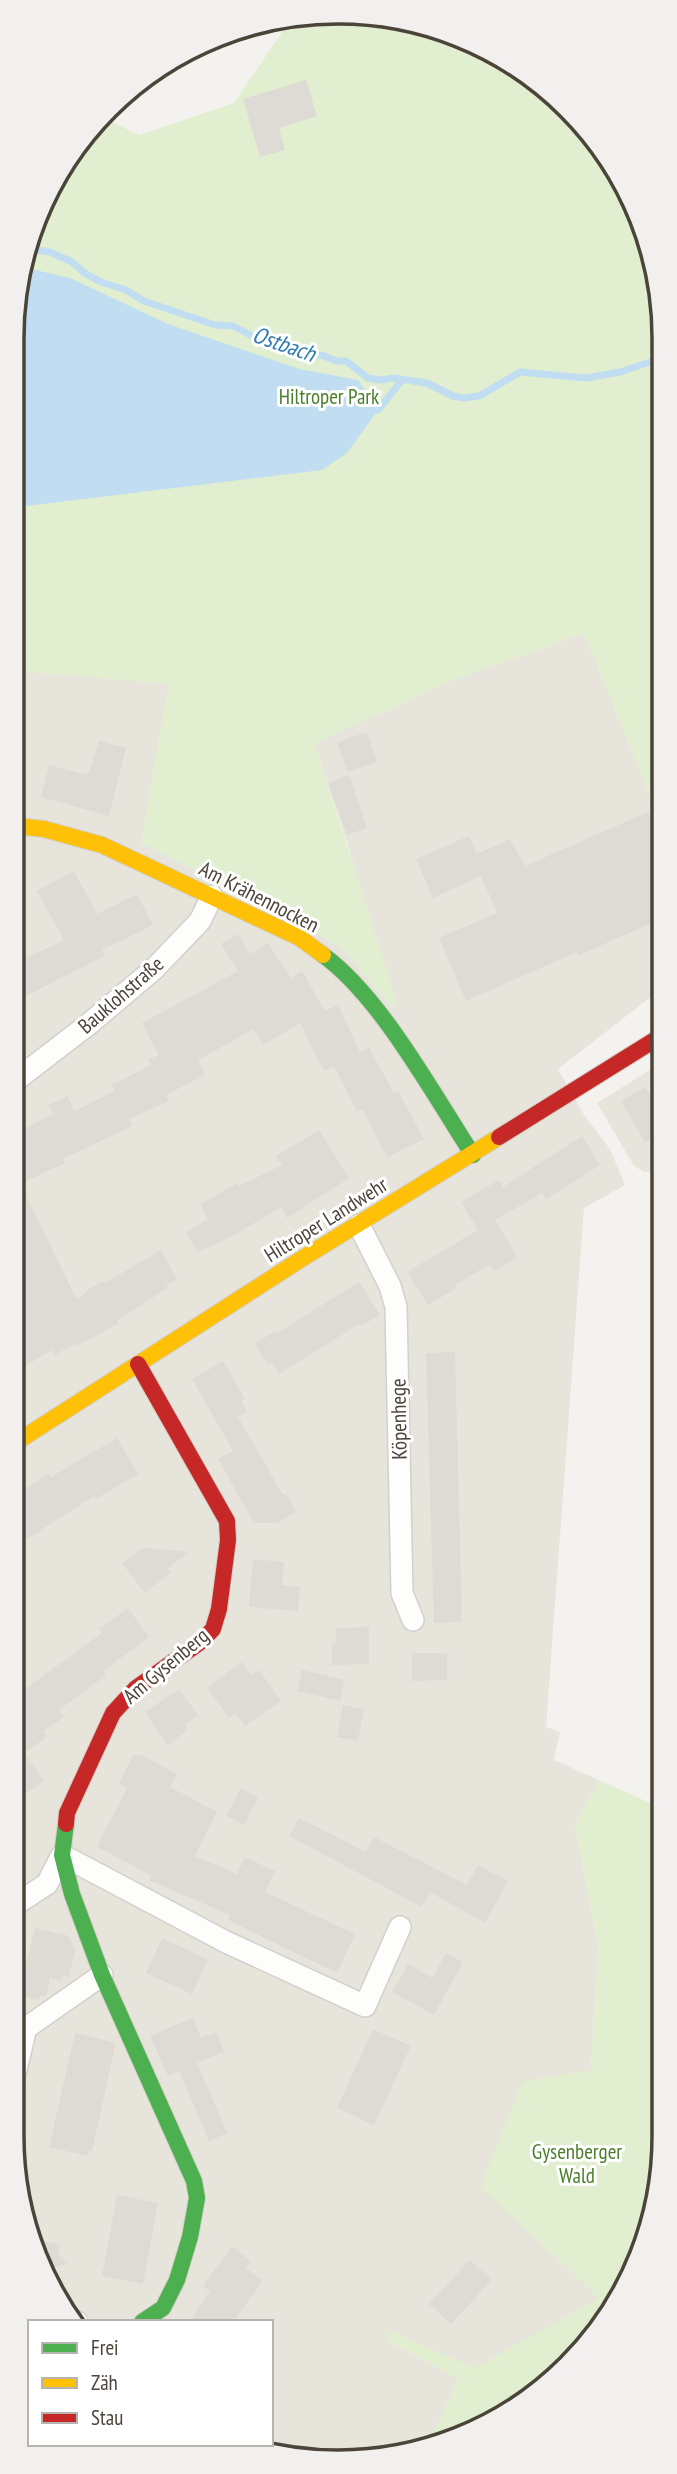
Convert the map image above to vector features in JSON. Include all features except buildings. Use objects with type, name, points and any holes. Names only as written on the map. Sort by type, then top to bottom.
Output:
[{"type":"street","name":"Am Krähennocken","points":[[24,827],[44,829],[102,845],[300,938],[336,964],[363,992],[385,1022],[473,1155]]},
{"type":"street","name":"Bauklohstraße","points":[[24,1074],[154,969],[200,921],[212,896]]},
{"type":"street","name":"Hiltroper Landwehr","points":[[24,1437],[652,1042]]},
{"type":"street","name":"Köpenhege","points":[[359,1225],[390,1286],[396,1307],[402,1593],[413,1620]]},
{"type":"street","name":"Am Gysenberg","points":[[138,1364],[227,1521],[228,1540],[219,1609],[213,1629],[202,1641],[136,1688],[113,1713],[67,1813],[62,1855],[72,1894],[102,1975],[194,2181],[197,2198],[190,2237],[177,2280],[163,2308],[145,2320]]},
{"type":"street","points":[[24,1899],[47,1884],[62,1855],[226,1942],[365,2006],[400,1927]]},
{"type":"street","points":[[24,2036],[26,2028],[102,1975]]},
{"type":"shaded area","points":[[584,633],[652,800],[652,996],[558,1069],[584,1115],[610,1149],[625,1185],[584,1208],[546,1727],[560,1732],[554,1760],[599,1780],[575,1826],[598,1946],[591,2070],[600,2298],[474,2369],[386,2340],[459,2379],[432,2435],[379,2447],[318,2449],[273,2442],[273,2320],[84,2320],[48,2256],[35,2217],[27,2176],[24,2136],[24,672],[169,683],[142,843],[295,919],[340,947],[392,1006],[350,852],[314,743],[451,681]]},
{"type":"shaded area","points":[[652,1069],[652,1172],[644,1172],[634,1166],[597,1103]]},
{"type":"green space","name":"Hiltroper Park","points":[[338,24],[379,27],[420,35],[459,48],[530,89],[561,116],[588,147],[629,218],[642,257],[650,298],[652,800],[584,633],[451,681],[314,743],[397,1001],[392,1006],[340,947],[295,919],[141,843],[168,684],[24,672],[25,318],[35,257],[48,218],[77,164],[111,121],[139,135],[234,103],[284,30]]},
{"type":"green space","name":"Gysenberger Wald","points":[[599,1780],[652,1804],[652,2156],[642,2217],[629,2256],[610,2293],[588,2327],[561,2358],[513,2397],[459,2426],[432,2435],[459,2379],[386,2340],[391,2331],[474,2368],[599,2298],[480,2187],[523,2081],[591,2070],[598,1946],[575,1826]]},
{"type":"water","points":[[33,269],[70,278],[168,324],[299,369],[358,380],[378,410],[347,453],[322,470],[24,506],[24,338]]},
{"type":"waterway","name":"Ostbach","points":[[37,250],[50,252],[72,262],[86,274],[126,290],[144,301],[215,325],[233,326],[260,340],[289,345],[306,356],[322,355],[336,361],[346,361],[368,378],[394,378],[427,383],[453,396],[464,398],[479,396],[520,372],[586,378],[620,372],[652,361]]},
{"type":"waterway","points":[[378,410],[402,380]]},
{"type":"traffic: fast","points":[[323,955],[365,995],[385,1021],[473,1155]]},
{"type":"traffic: fast","points":[[66,1824],[62,1855],[72,1894],[102,1975],[194,2181],[197,2198],[190,2237],[177,2280],[163,2308],[145,2320]]},
{"type":"traffic: slow","points":[[24,827],[44,829],[102,845],[300,938],[323,955]]},
{"type":"traffic: slow","points":[[24,1437],[303,1258],[499,1137]]},
{"type":"traffic: jam","points":[[499,1137],[652,1042]]},
{"type":"traffic: jam","points":[[66,1824],[67,1813],[113,1713],[136,1688],[202,1641],[213,1629],[219,1609],[228,1540],[227,1521],[138,1364]]}]
